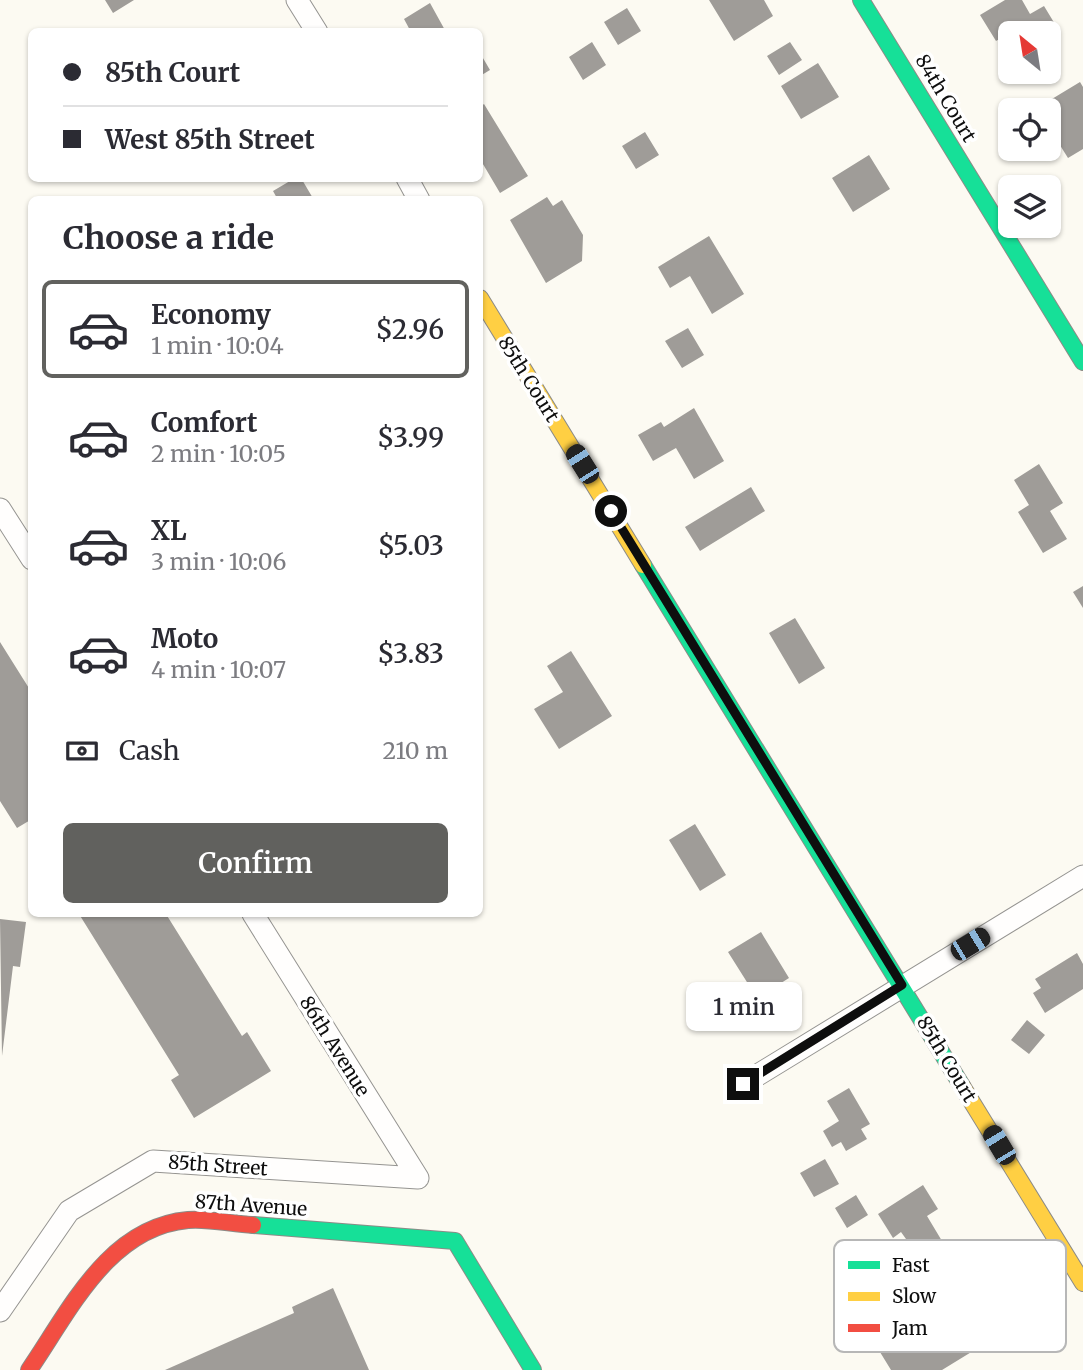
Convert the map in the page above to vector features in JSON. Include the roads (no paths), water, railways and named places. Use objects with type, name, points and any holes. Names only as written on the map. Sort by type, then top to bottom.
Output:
[{"type":"street","points":[[297,0],[314,28]]},
{"type":"street","name":"84th Court","points":[[862,0],[1083,362]]},
{"type":"street","name":"85th Court","points":[[483,303],[1057,1240]]},
{"type":"street","points":[[0,509],[28,553]]},
{"type":"street","points":[[743,1084],[1083,876]]},
{"type":"street","name":"86th Avenue","points":[[255,917],[418,1178]]},
{"type":"street","name":"85th Street","points":[[0,1311],[69,1211],[152,1161],[418,1178]]},
{"type":"street","name":"87th Avenue","points":[[29,1370],[100,1267],[132,1237],[187,1220],[454,1241],[533,1370]]},
{"type":"street","name":"85th Court","points":[[1066,1255],[1083,1283]]}]
